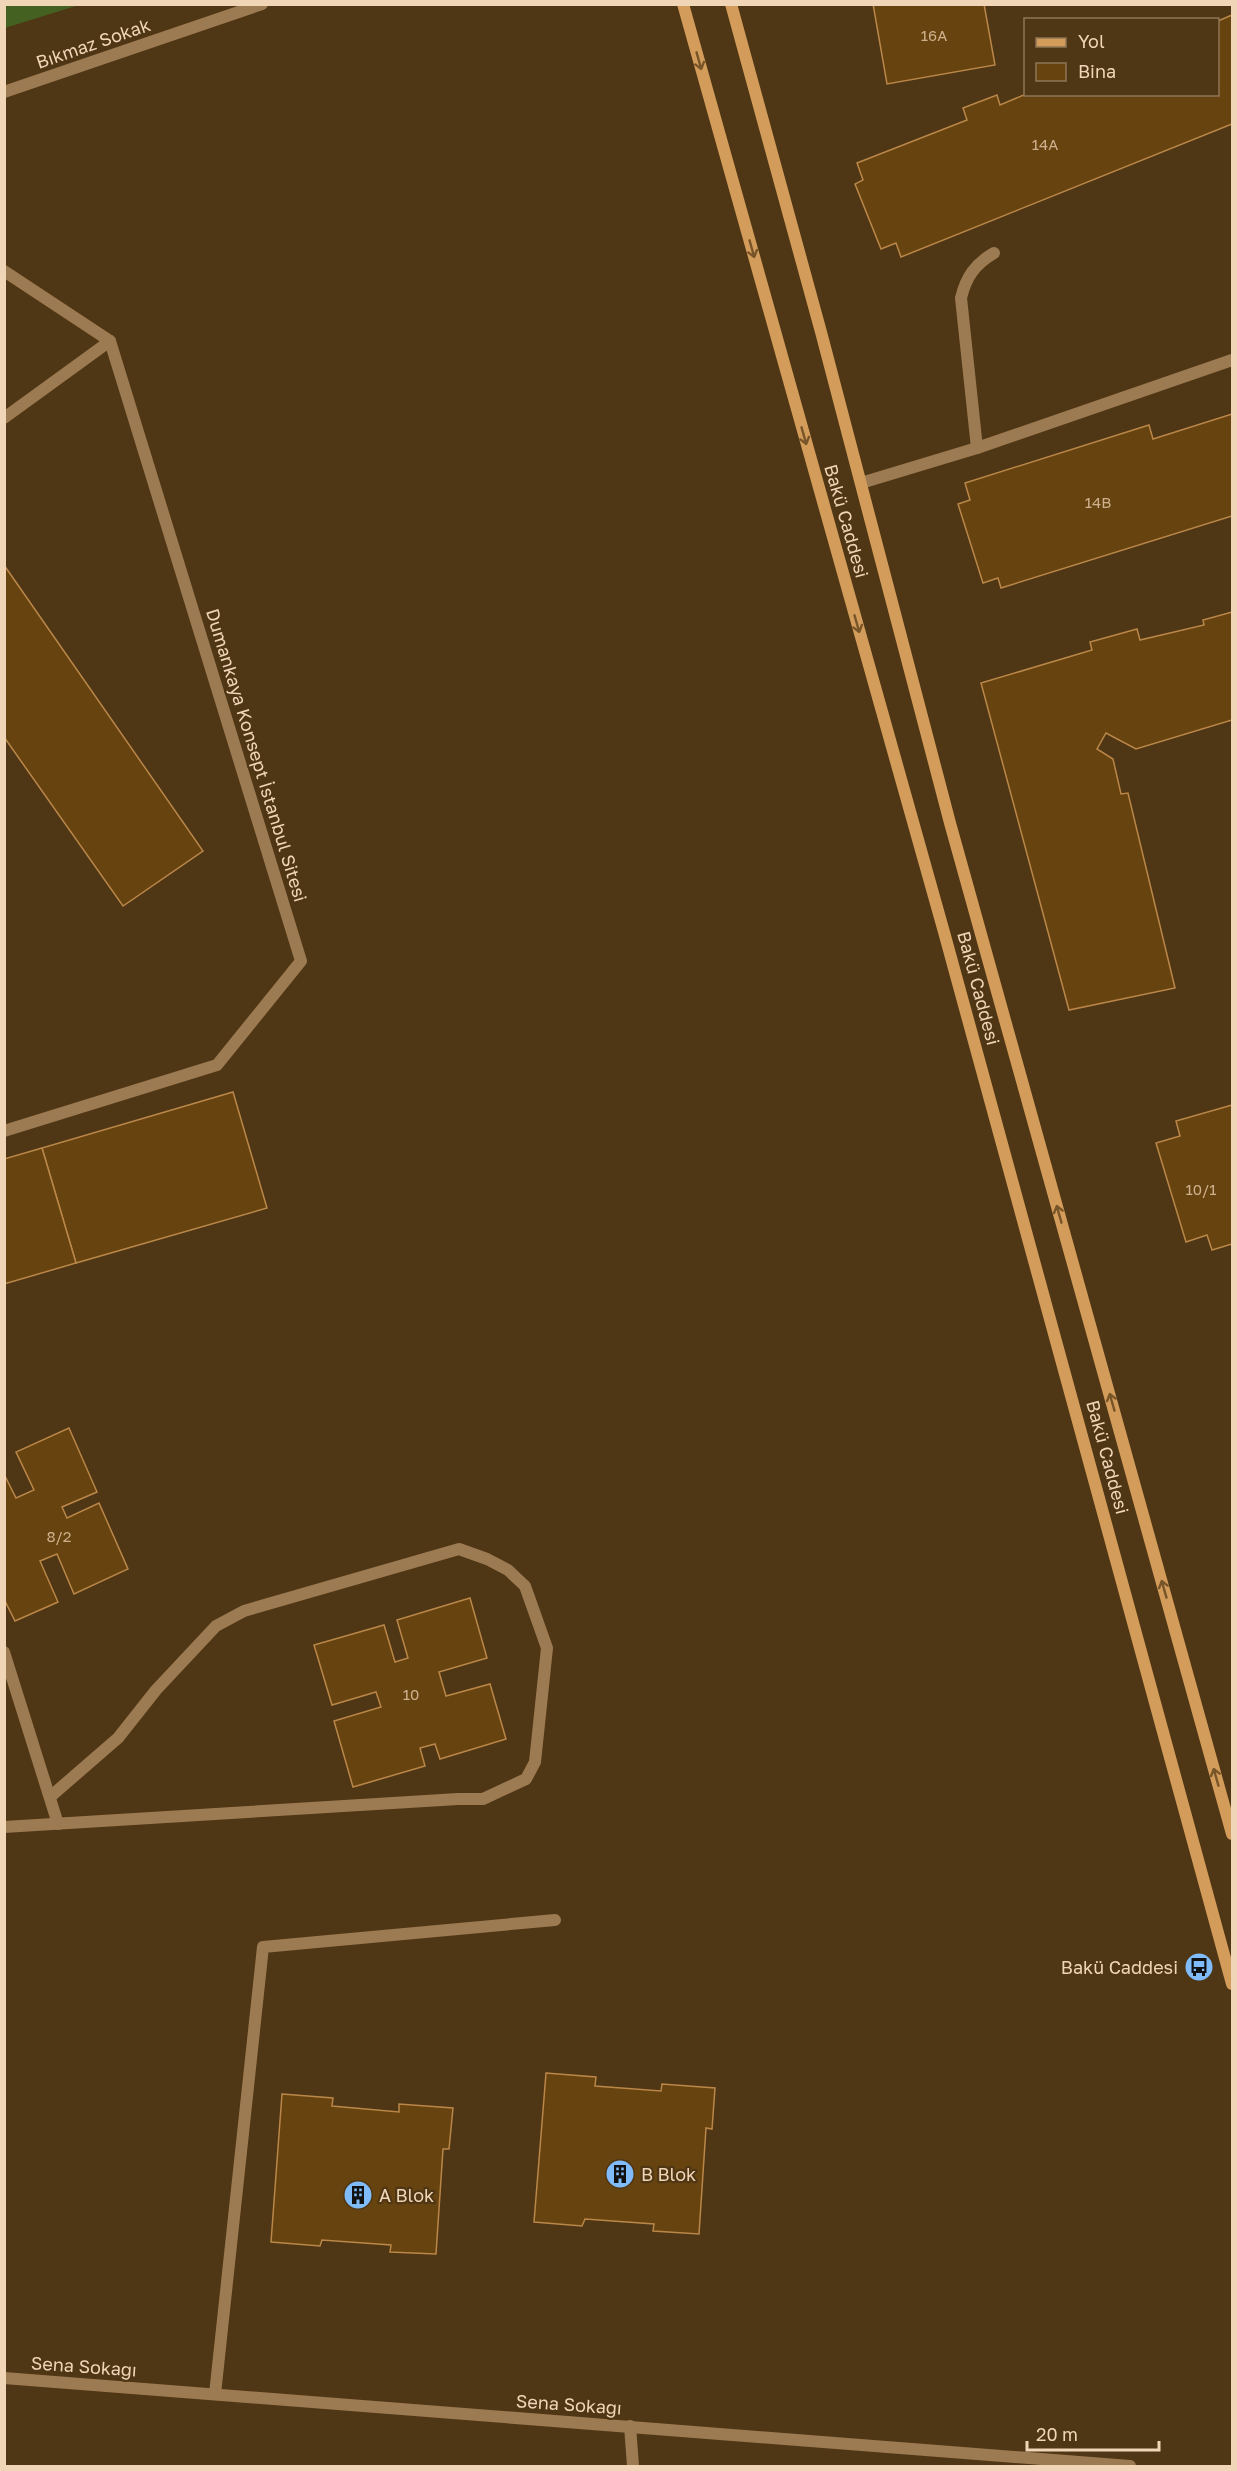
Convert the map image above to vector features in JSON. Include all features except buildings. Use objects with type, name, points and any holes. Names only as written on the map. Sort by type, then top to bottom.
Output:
[{"type":"main road","name":"Bakü Caddesi","points":[[683,4],[945,932],[1233,1984]]},
{"type":"main road","name":"Bakü Caddesi","points":[[731,4],[861,483],[950,823],[1233,1834]]},
{"type":"street","name":"Bıkmaz Sokak","points":[[4,92],[262,4]]},
{"type":"street","points":[[977,448],[961,298],[964,285],[971,272],[981,260],[994,253]]},
{"type":"street","points":[[4,271],[110,341],[4,418]]},
{"type":"street","name":"Dumankaya Konsept İstanbul Sitesi","points":[[4,1131],[217,1065],[301,961],[110,341]]},
{"type":"street","points":[[861,483],[977,448],[1233,360]]},
{"type":"street","points":[[4,1827],[483,1799],[526,1779],[535,1762],[547,1648],[525,1586],[508,1570],[487,1558],[459,1549],[244,1611],[216,1626],[156,1690],[118,1738],[50,1797]]},
{"type":"street","points":[[4,1652],[58,1824]]},
{"type":"street","points":[[215,2394],[263,1947],[555,1920]]},
{"type":"street","name":"Sena Sokağı","points":[[4,2378],[1130,2466]]},
{"type":"street","points":[[630,2426],[633,2466]]},
{"type":"green space","points":[[5,4],[79,4],[79,5],[5,28]]},
{"type":"place","name":"Bakü Caddesi","points":[[1199,1967]]},
{"type":"place","name":"B Blok","points":[[620,2174]]},
{"type":"place","name":"A Blok","points":[[358,2195]]}]
